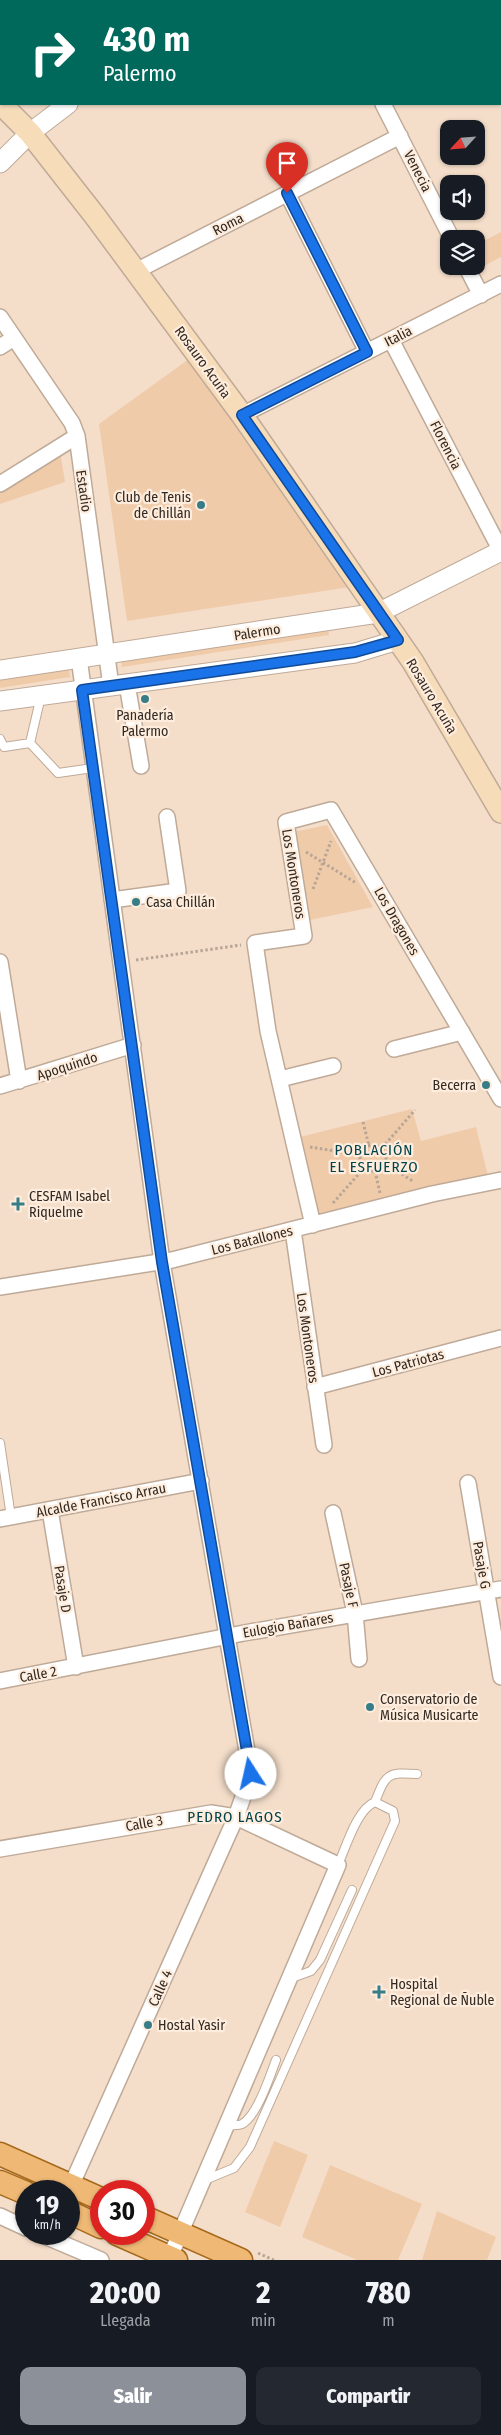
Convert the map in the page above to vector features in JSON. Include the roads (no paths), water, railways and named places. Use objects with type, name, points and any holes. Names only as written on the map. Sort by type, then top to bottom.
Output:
[{"type":"main road","name":"Rosauro Acuña","points":[[2,105],[30,133],[136,271],[242,415],[413,662],[501,812]]},
{"type":"main road","points":[[0,2154],[58,2180]]},
{"type":"main road","points":[[0,2182],[15,2188]]},
{"type":"main road","points":[[155,2222],[241,2260]]},
{"type":"main road","points":[[142,2245],[173,2259]]},
{"type":"street","points":[[0,163],[30,133],[67,105]]},
{"type":"street","name":"Venecia","points":[[384,105],[447,230]]},
{"type":"street","name":"Roma","points":[[136,271],[400,136]]},
{"type":"street","points":[[287,193],[367,352]]},
{"type":"street","points":[[471,275],[481,295]]},
{"type":"street","name":"Italia","points":[[242,415],[501,284]]},
{"type":"street","name":"Estadio","points":[[0,317],[72,424],[77,436],[108,654],[119,685]]},
{"type":"street","points":[[0,347],[14,338]]},
{"type":"street","name":"Florencia","points":[[391,340],[501,551]]},
{"type":"street","points":[[0,484],[77,436]]},
{"type":"street","name":"Palermo","points":[[0,670],[378,613],[501,551]]},
{"type":"street","points":[[0,701],[355,652],[398,640]]},
{"type":"street","name":"Calle 4","points":[[74,2180],[236,1817],[251,1774],[162,1262],[79,658]]},
{"type":"street","points":[[119,685],[142,766]]},
{"type":"street","points":[[112,900],[178,891],[167,817]]},
{"type":"street","name":"Los Montoneros","points":[[280,1079],[268,1031],[255,943],[304,936],[286,822],[335,817]]},
{"type":"street","name":"Los Dragones","points":[[335,817],[501,1099]]},
{"type":"street","points":[[0,962],[19,1081]]},
{"type":"street","points":[[394,1049],[462,1032]]},
{"type":"street","name":"Apoquindo","points":[[0,1086],[133,1045]]},
{"type":"street","points":[[314,1225],[280,1079],[333,1066]]},
{"type":"street","name":"Los Batallones","points":[[0,1287],[162,1262],[432,1194],[501,1180]]},
{"type":"street","name":"Los Montoneros","points":[[293,1230],[324,1445]]},
{"type":"street","name":"Los Patriotas","points":[[315,1387],[501,1338]]},
{"type":"street","name":"Alcalde Francisco Arrau","points":[[6,1518],[201,1481]]},
{"type":"street","name":"Pasaje G","points":[[468,1483],[494,1591],[501,1677]]},
{"type":"street","name":"Pasaje D","points":[[50,1510],[76,1667]]},
{"type":"street","name":"Pasaje F","points":[[333,1513],[355,1613],[359,1658]]},
{"type":"street","name":"Eulogio Bañares","points":[[76,1667],[228,1636],[494,1591]]},
{"type":"street","name":"Calle 2","points":[[0,1681],[76,1667]]},
{"type":"street","name":"Calle 3","points":[[0,1849],[201,1813],[236,1817],[338,1864]]},
{"type":"street","points":[[173,2259],[180,2233],[338,1864]]},
{"type":"street","points":[[0,2216],[15,2223]]},
{"type":"street","points":[[65,2245],[100,2260]]},
{"type":"lane","points":[[30,743],[41,696]]},
{"type":"lane","points":[[0,739],[4,747],[30,743]]},
{"type":"lane","points":[[30,743],[58,773],[93,768]]},
{"type":"lane","points":[[0,1443],[6,1518]]},
{"type":"lane","points":[[375,1802],[384,1780],[397,1773],[417,1774]]},
{"type":"lane","points":[[203,2180],[234,2168],[250,2147],[395,1822],[393,1811],[375,1802],[368,1804],[359,1817],[338,1864]]},
{"type":"lane","points":[[289,1979],[311,1971],[320,1960],[352,1890]]},
{"type":"lane","points":[[226,2125],[240,2125],[247,2120],[258,2102],[276,2060]]},
{"type":"place","name":"Club de Tenis de Chillán","points":[[201,505]]},
{"type":"place","name":"Panadería Palermo","points":[[145,699]]},
{"type":"place","name":"Casa Chillán","points":[[136,902]]},
{"type":"place","name":"Becerra","points":[[486,1085]]},
{"type":"place","name":"CESFAM Isabel Riquelme","points":[[18,1204]]},
{"type":"place","name":"Conservatorio de Música Musicarte","points":[[370,1707]]},
{"type":"place","name":"Hospital Regional de Ñuble","points":[[379,1992]]},
{"type":"place","name":"Hostal Yasir","points":[[148,2025]]},
{"type":"district","name":"POBLACIÓN EL ESFUERZO","points":[[374,1158]]},
{"type":"district","name":"PEDRO LAGOS","points":[[235,1817]]}]
